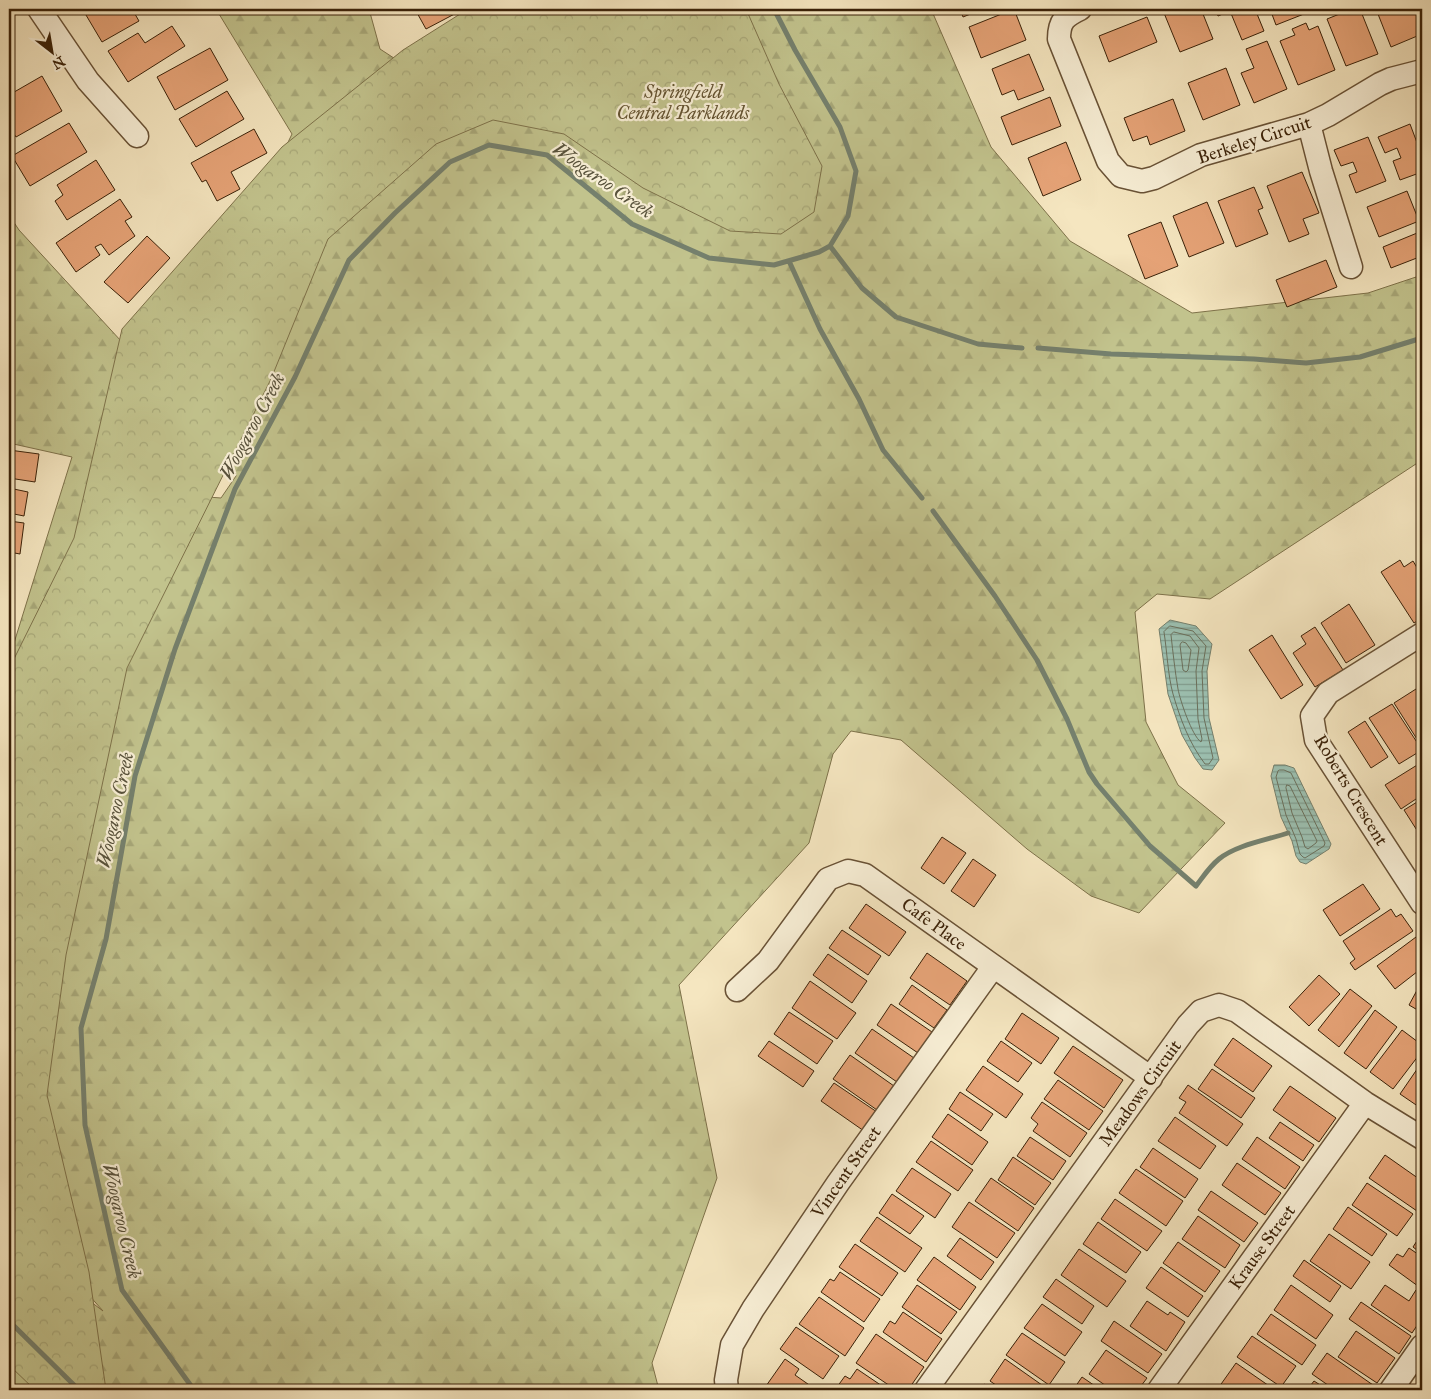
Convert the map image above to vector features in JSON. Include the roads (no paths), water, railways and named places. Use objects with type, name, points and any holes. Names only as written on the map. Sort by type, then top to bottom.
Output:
[{"type":"street","points":[[39,9],[88,81],[138,136]]},
{"type":"street","name":"Berkeley Circuit","points":[[1080,9],[1062,22],[1059,30],[1059,39],[1108,161],[1121,176],[1142,181],[1154,178],[1201,155],[1309,124],[1380,84],[1422,71]]},
{"type":"street","points":[[1309,124],[1351,267]]},
{"type":"street","name":"Roberts Crescent","points":[[1422,634],[1328,694],[1312,716],[1316,740],[1422,904]]},
{"type":"street","name":"Cafe Place","points":[[738,990],[768,961],[828,879],[848,871],[865,875],[1151,1078]]},
{"type":"street","name":"Vincent Street","points":[[727,1390],[726,1380],[732,1345],[753,1309],[838,1183],[993,966]]},
{"type":"street","name":"Meadows Circuit","points":[[926,1390],[1199,1012],[1219,1005],[1237,1011],[1365,1103],[1422,1138]]},
{"type":"street","name":"Krause Street","points":[[1159,1390],[1365,1103]]},
{"type":"street","points":[[1391,1390],[1422,1346]]},
{"type":"water","points":[[1170,620],[1196,626],[1212,644],[1207,671],[1209,718],[1219,760],[1212,770],[1203,769],[1195,758],[1182,735],[1168,694],[1159,629]]},
{"type":"water","points":[[1274,765],[1285,765],[1294,768],[1331,844],[1329,849],[1306,864],[1300,862],[1296,856],[1292,841],[1281,817],[1271,776]]},
{"type":"waterway","name":"Woogaroo Creek","points":[[194,1390],[122,1290],[85,1125],[81,1028],[106,939],[135,776],[175,649],[235,489],[295,377],[349,260],[395,213],[450,162],[489,145],[547,155],[632,224],[709,258],[774,265],[819,252],[830,246],[848,216],[856,171],[840,127],[795,50],[774,9]]},
{"type":"waterway","points":[[830,246],[862,288],[896,317],[978,344],[1022,348]]},
{"type":"waterway","points":[[789,261],[820,329],[859,399],[883,450],[922,498]]},
{"type":"waterway","points":[[1038,348],[1111,354],[1254,359],[1306,363],[1360,357],[1422,338]]},
{"type":"waterway","points":[[933,511],[995,596],[1037,660],[1067,719],[1089,772],[1150,846],[1196,886],[1212,865],[1226,854],[1243,846],[1288,833]]},
{"type":"waterway","points":[[9,1321],[79,1390]]},
{"type":"park label","name":"Springfield Central Parklands","points":[[683,102]]}]
